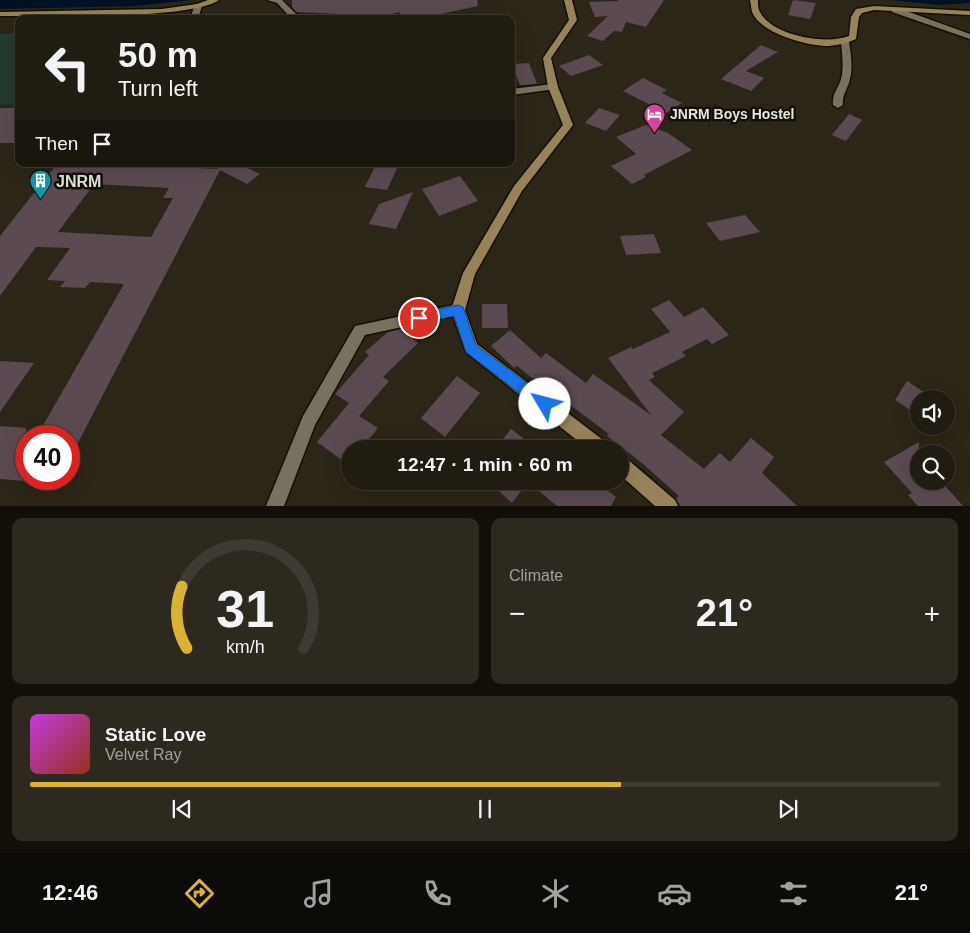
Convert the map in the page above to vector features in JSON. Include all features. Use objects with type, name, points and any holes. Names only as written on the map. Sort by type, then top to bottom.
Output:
[{"type":"street","points":[[0,14],[129,13],[198,6],[215,0]]},
{"type":"street","points":[[271,0],[279,2],[294,15]]},
{"type":"street","points":[[568,0],[573,20],[547,58],[553,87],[568,125],[513,198],[469,273],[458,310],[471,348],[590,440]]},
{"type":"street","points":[[754,0],[755,10],[765,23],[804,40],[830,44],[845,42],[853,37],[855,17],[859,11],[874,8],[970,13]]},
{"type":"street","points":[[195,15],[198,6]]},
{"type":"street","points":[[895,10],[970,36]]},
{"type":"street","points":[[838,105],[837,95],[844,87],[848,60],[845,42]]},
{"type":"street","points":[[515,92],[553,87]]},
{"type":"street","points":[[275,506],[309,421],[360,330],[458,310]]},
{"type":"street","points":[[629,472],[669,506]]},
{"type":"green space","points":[[15,33],[15,104],[0,105],[0,34]]},
{"type":"water","points":[[0,0],[191,0],[136,6],[0,9]]},
{"type":"water","points":[[890,0],[970,0],[970,3],[940,5]]},
{"type":"building","points":[[292,0],[477,0],[478,6],[436,15],[402,15],[399,12],[387,15],[364,15],[296,12],[292,7]]},
{"type":"building","points":[[617,0],[664,0],[646,27],[626,22],[622,32],[614,31],[603,41],[587,36],[608,16],[595,17],[589,2],[619,1]]},
{"type":"building","points":[[793,0],[816,3],[810,19],[788,15]]},
{"type":"building","points":[[761,45],[778,52],[746,71],[764,78],[751,91],[721,79]]},
{"type":"building","points":[[589,55],[603,65],[571,76],[559,66]]},
{"type":"building","points":[[529,63],[537,84],[520,85],[515,72],[515,64]]},
{"type":"building","points":[[643,78],[667,90],[662,93],[682,103],[666,113],[623,91]]},
{"type":"building","points":[[0,108],[15,108],[15,143],[0,143]]},
{"type":"building","points":[[599,108],[620,115],[606,131],[585,123]]},
{"type":"building","points":[[849,114],[862,120],[846,141],[832,135]]},
{"type":"building","points":[[646,125],[668,133],[692,150],[644,175],[646,177],[632,184],[611,166],[636,154],[616,137]]},
{"type":"building","points":[[55,167],[218,169],[214,167],[245,167],[260,174],[247,184],[220,170],[80,439],[80,425],[43,425],[124,284],[90,282],[85,288],[60,287],[65,281],[47,280],[70,248],[36,247],[0,296],[0,236]],"holes":[[[94,184],[169,188],[163,198],[173,198],[151,237],[58,232]]]},
{"type":"building","points":[[375,167],[398,167],[387,190],[365,187]]},
{"type":"building","points":[[460,176],[478,201],[439,216],[422,189]]},
{"type":"building","points":[[413,192],[396,229],[369,224],[379,204]]},
{"type":"building","points":[[745,215],[760,232],[720,241],[706,223]]},
{"type":"building","points":[[654,234],[661,253],[626,255],[620,236]]},
{"type":"building","points":[[669,300],[684,317],[703,307],[729,335],[712,344],[707,339],[682,352],[686,356],[652,373],[655,377],[649,380],[684,412],[661,435],[704,469],[720,453],[730,462],[751,438],[774,457],[762,473],[797,506],[680,506],[676,499],[679,496],[629,453],[629,440],[612,440],[607,436],[609,434],[558,396],[556,397],[517,366],[514,368],[491,346],[510,330],[541,358],[546,353],[586,383],[593,374],[651,415],[608,358],[670,332],[651,309]]},
{"type":"building","points":[[482,304],[507,304],[508,328],[482,328]]},
{"type":"building","points":[[401,329],[418,343],[383,377],[389,381],[359,416],[378,428],[368,440],[341,440],[341,459],[317,442],[349,403],[335,394],[369,355],[365,352],[388,332]]},
{"type":"building","points":[[0,361],[34,363],[0,412]]},
{"type":"building","points":[[457,376],[480,393],[445,437],[421,418]]},
{"type":"building","points":[[907,381],[920,390],[910,390],[910,410],[895,400]]},
{"type":"building","points":[[0,426],[15,427],[15,480],[0,479]]},
{"type":"building","points":[[511,429],[525,440],[502,440]]},
{"type":"building","points":[[910,447],[910,490],[949,490],[963,506],[918,506],[908,495],[912,493],[884,462]]},
{"type":"building","points":[[498,490],[522,490],[512,503]]},
{"type":"building","points":[[538,490],[607,490],[616,497],[611,506],[557,506]]},
{"type":"place","name":"JNRM Boys Hostel","points":[[654,133]]},
{"type":"place","name":"JNRM","points":[[40,200]]},
{"type":"route","points":[[419,318],[458,310],[471,348],[545,404]]}]
